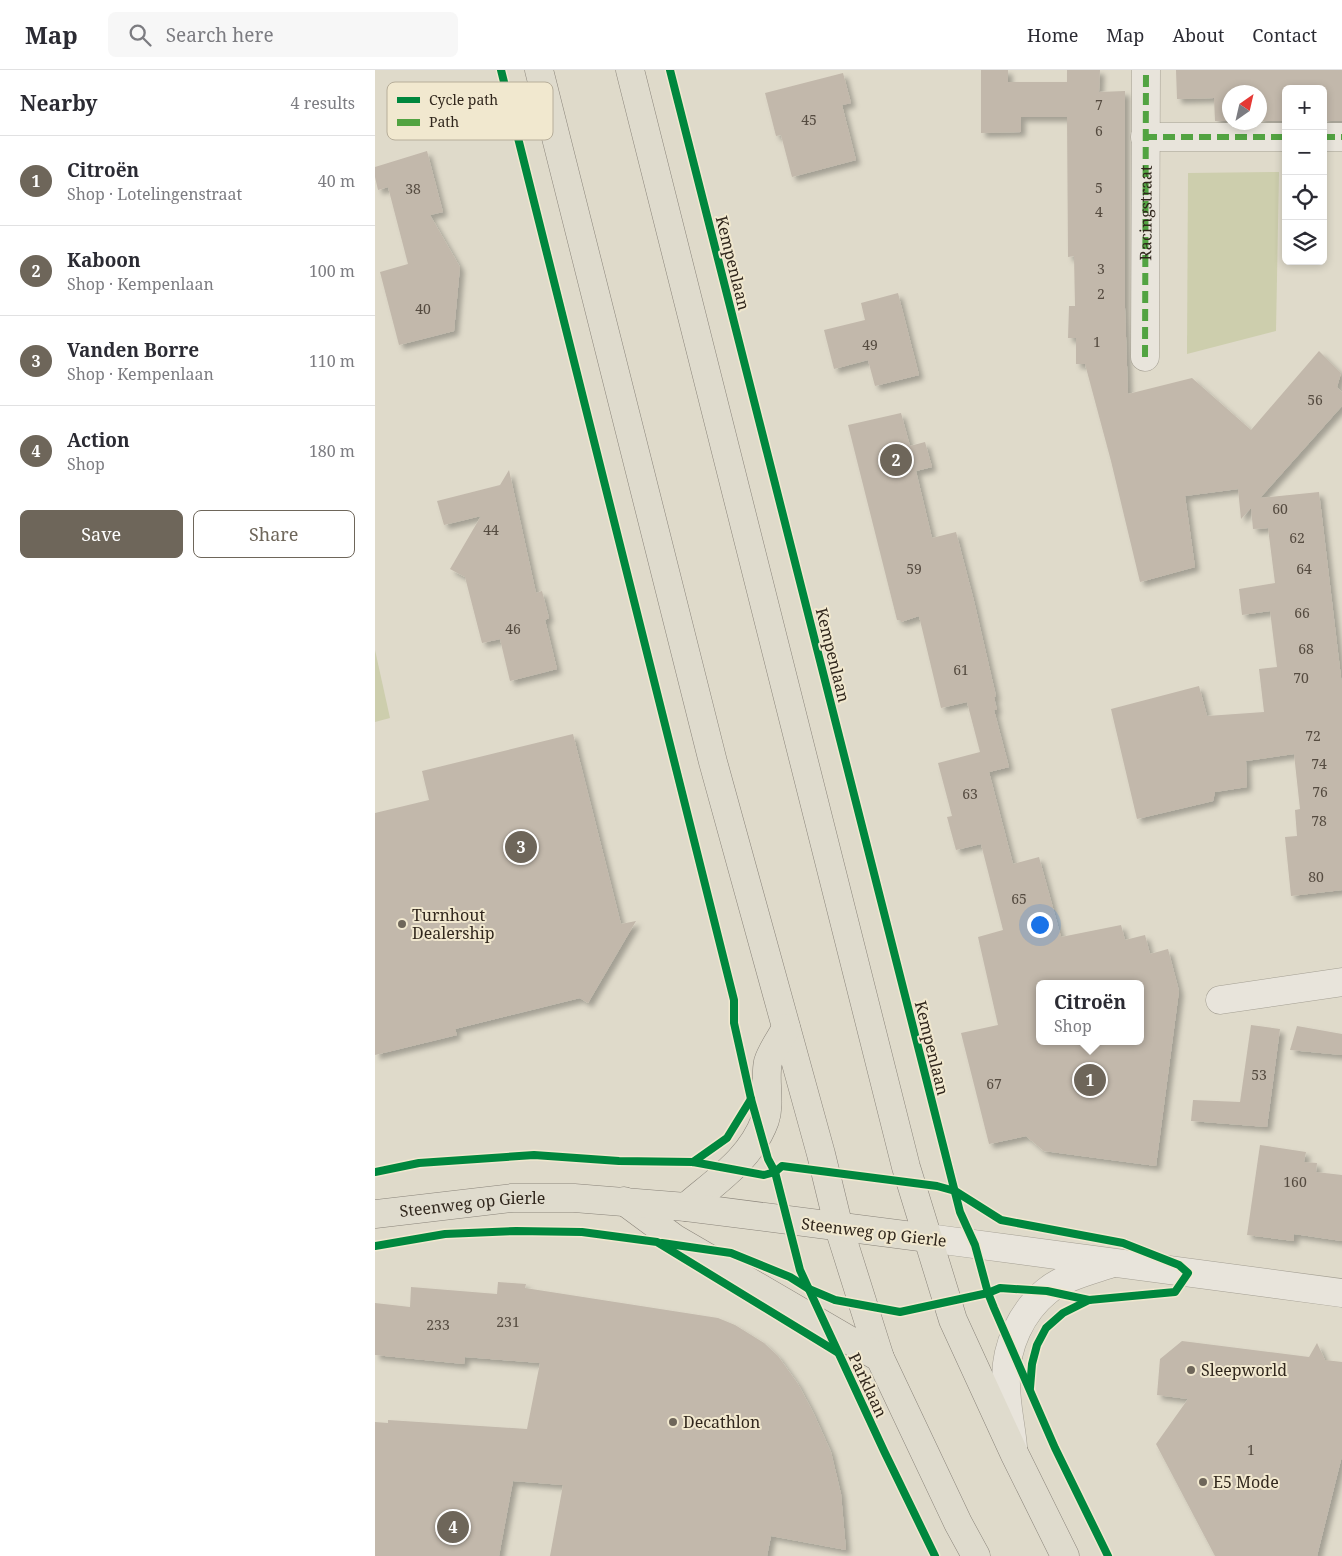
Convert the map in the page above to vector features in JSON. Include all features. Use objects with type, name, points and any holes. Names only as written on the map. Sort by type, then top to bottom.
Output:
[{"type":"main road","points":[[630,70],[904,1157],[953,1320],[1014,1453],[1065,1556]]},
{"type":"main road","points":[[553,126],[713,762],[821,1154],[839,1228]]},
{"type":"main road","points":[[686,1206],[747,1154],[760,1131],[766,1118],[769,1062],[786,1028]]},
{"type":"main road","name":"Steenweg op Gierle","points":[[375,1214],[512,1198],[574,1198],[686,1206],[839,1228],[928,1238]]},
{"type":"main road","points":[[624,1201],[674,1238],[880,1358]]},
{"type":"main road","name":"Parklaan","points":[[839,1228],[880,1358],[958,1523],[976,1556]]},
{"type":"street","name":"Racingstraat","points":[[1145,357],[1146,70]]},
{"type":"street","points":[[1145,138],[1282,137]]},
{"type":"street","points":[[1327,137],[1342,137]]},
{"type":"street","points":[[1220,1000],[1342,982]]},
{"type":"street","name":"Steenweg op Gierle","points":[[928,1238],[1342,1293]]},
{"type":"street","points":[[1014,1453],[1006,1378],[1010,1346],[1026,1313],[1047,1291],[1060,1283],[1111,1263]]},
{"type":"green space","points":[[1279,172],[1276,331],[1187,354],[1188,173]]},
{"type":"green space","points":[[375,650],[390,718],[375,722]]},
{"type":"building","points":[[981,70],[1008,70],[1008,82],[1067,82],[1067,70],[1100,70],[1099,92],[1125,91],[1125,308],[1128,394],[1192,378],[1251,430],[1319,351],[1341,373],[1337,387],[1342,392],[1342,406],[1260,498],[1319,492],[1342,686],[1342,890],[1291,896],[1285,837],[1297,836],[1295,810],[1300,809],[1294,754],[1246,761],[1247,787],[1215,792],[1213,801],[1137,819],[1111,709],[1199,686],[1207,716],[1264,712],[1259,669],[1277,667],[1270,611],[1242,615],[1239,589],[1275,583],[1268,528],[1253,529],[1251,508],[1241,519],[1238,489],[1185,496],[1195,567],[1140,582],[1085,364],[1076,364],[1076,338],[1068,338],[1069,306],[1075,306],[1074,256],[1068,257],[1067,117],[1021,117],[1021,132],[981,133]]},
{"type":"building","points":[[1176,70],[1342,70],[1342,121],[1327,121],[1327,85],[1282,85],[1282,121],[1267,121],[1267,85],[1222,85],[1222,121],[1215,121],[1214,98],[1177,99]]},
{"type":"building","points":[[843,73],[851,103],[842,105],[856,160],[792,177],[781,135],[776,136],[765,93]]},
{"type":"building","points":[[427,151],[443,212],[430,215],[460,267],[454,331],[399,345],[380,272],[408,264],[388,187],[378,190],[375,167]]},
{"type":"building","points":[[898,293],[919,375],[875,386],[868,360],[834,369],[824,330],[865,320],[861,303]]},
{"type":"building","points":[[901,413],[910,446],[925,442],[932,467],[916,471],[932,538],[956,532],[974,601],[996,696],[994,697],[997,710],[994,710],[1009,767],[989,772],[1013,864],[1039,857],[1061,937],[1121,925],[1125,940],[1145,935],[1150,954],[1168,949],[1179,991],[1156,1166],[1044,1151],[1026,1136],[989,1144],[961,1033],[998,1025],[978,937],[1003,930],[981,844],[956,850],[947,817],[952,816],[938,763],[980,752],[967,702],[941,708],[919,616],[901,622],[901,620],[897,620],[848,425]]},
{"type":"building","points":[[509,470],[536,593],[542,591],[549,618],[545,620],[557,669],[510,681],[500,639],[482,643],[465,577],[450,569],[481,516],[444,525],[437,501],[500,485]]},
{"type":"building","points":[[573,734],[621,924],[636,921],[588,1003],[580,998],[455,1029],[457,1035],[375,1055],[375,813],[429,800],[422,771]]},
{"type":"building","points":[[1251,1025],[1280,1029],[1267,1127],[1191,1121],[1193,1100],[1240,1102]]},
{"type":"building","points":[[1297,1026],[1342,1034],[1342,1055],[1290,1050]]},
{"type":"building","points":[[1260,1145],[1306,1152],[1304,1162],[1317,1163],[1316,1172],[1342,1175],[1342,1241],[1294,1234],[1294,1241],[1247,1235]]},
{"type":"building","name":"Decathlon","points":[[498,1282],[526,1284],[525,1288],[718,1318],[735,1325],[764,1343],[778,1356],[798,1384],[831,1452],[841,1494],[846,1550],[771,1536],[767,1556],[550,1556],[563,1485],[513,1481],[499,1556],[375,1556],[375,1422],[388,1423],[388,1420],[527,1429],[540,1363],[465,1357],[464,1364],[375,1355],[375,1303],[410,1307],[411,1287],[497,1294]]},
{"type":"building","points":[[1182,1341],[1309,1357],[1317,1343],[1325,1360],[1342,1362],[1342,1456],[1317,1556],[1215,1556],[1156,1444],[1188,1399],[1157,1395],[1160,1359]]},
{"type":"marked path","points":[[1145,357],[1146,70]]},
{"type":"marked path","points":[[1145,137],[1282,137]]},
{"type":"marked path","points":[[1327,137],[1342,137]]},
{"type":"cycle path","points":[[501,70],[504,82]]},
{"type":"cycle path","name":"Kempenlaan","points":[[670,70],[960,1212],[975,1245],[994,1308],[1055,1448],[1108,1556]]},
{"type":"cycle path","points":[[519,140],[734,1000],[734,1023],[751,1099],[768,1159],[775,1172],[800,1270],[935,1556]]},
{"type":"cycle path","points":[[693,1162],[727,1138],[751,1099]]},
{"type":"cycle path","points":[[375,1172],[419,1163],[534,1155],[619,1161],[693,1162],[764,1175],[775,1172],[782,1166],[937,1186],[955,1191],[1001,1220],[1123,1243],[1179,1265],[1188,1273],[1175,1292],[1089,1300],[1063,1313],[1046,1328],[1037,1345],[1032,1364],[1030,1388]]},
{"type":"cycle path","points":[[375,1246],[445,1234],[516,1231],[582,1232],[657,1242],[837,1352]]},
{"type":"cycle path","points":[[662,1243],[731,1253],[790,1277],[809,1289],[835,1300],[900,1312],[988,1293],[1000,1288],[1047,1291],[1089,1300]]},
{"type":"place","name":"Kaboon","points":[[896,460]]},
{"type":"place","name":"Vanden Borre","points":[[521,847]]},
{"type":"place","name":"Turnhout Dealership","points":[[402,924]]},
{"type":"place","name":"Citroën","points":[[1090,1080]]},
{"type":"place","name":"Sleepworld","points":[[1191,1370]]},
{"type":"place","name":"Decathlon","points":[[673,1422]]},
{"type":"place","name":"E5 Mode","points":[[1203,1482]]},
{"type":"place","name":"Action","points":[[453,1527]]}]
